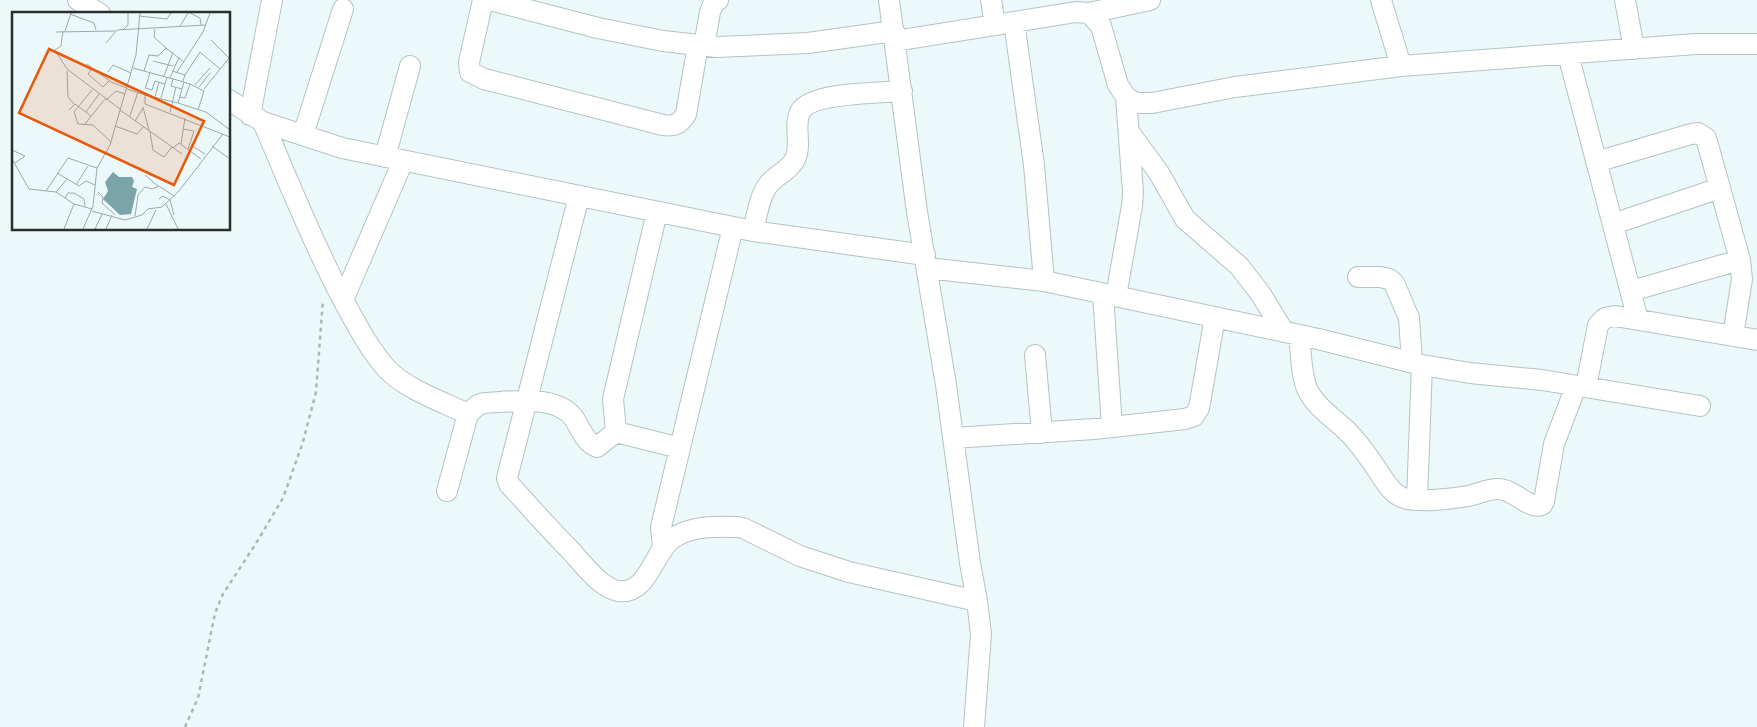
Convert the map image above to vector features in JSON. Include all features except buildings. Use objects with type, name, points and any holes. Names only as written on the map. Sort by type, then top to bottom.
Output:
[{"type":"street","points":[[78,0],[97,12]]},
{"type":"street","points":[[272,0],[256,118],[317,249],[357,326],[386,368],[396,377],[417,390],[468,414]]},
{"type":"street","points":[[483,0],[469,62],[470,72],[484,79],[673,126],[682,121],[686,114],[710,12],[714,2],[718,0]]},
{"type":"street","points":[[490,0],[598,28],[663,41],[717,47],[808,43],[894,36],[1004,23],[1080,8],[1150,0]]},
{"type":"street","points":[[889,0],[981,634],[974,727]]},
{"type":"street","points":[[991,0],[1004,23],[1034,164],[1044,281]]},
{"type":"street","points":[[1381,0],[1401,66]]},
{"type":"street","points":[[1626,0],[1634,49]]},
{"type":"street","points":[[1080,8],[1101,26],[1118,85],[1126,97],[1136,103],[1152,103],[1235,87],[1401,66],[1696,44],[1757,44]]},
{"type":"street","points":[[302,135],[344,9]]},
{"type":"street","points":[[1568,54],[1638,320]]},
{"type":"street","points":[[343,300],[394,159],[410,66]]},
{"type":"street","points":[[753,231],[764,191],[769,183],[793,162],[796,155],[800,111],[816,100],[830,96],[902,91]]},
{"type":"street","points":[[1112,427],[1110,295],[1132,206],[1133,192],[1126,97]]},
{"type":"street","points":[[230,101],[256,118],[302,135],[342,148],[394,159],[753,231],[1044,281],[1292,333],[1417,363],[1470,373],[1581,387],[1700,406]]},
{"type":"street","points":[[1129,132],[1159,173],[1184,219],[1239,266],[1292,333],[1305,382],[1312,397],[1364,450],[1391,490],[1398,496],[1417,500],[1468,496],[1486,490],[1501,489],[1512,492],[1532,506],[1542,505],[1554,444],[1581,387],[1598,325],[1606,318],[1615,316],[1757,340]]},
{"type":"street","points":[[1596,162],[1698,133],[1706,138],[1746,273],[1733,336]]},
{"type":"street","points":[[1613,224],[1720,188]]},
{"type":"street","points":[[579,196],[507,478],[509,484],[538,517],[598,580],[618,591],[628,590],[639,585],[663,547],[671,539],[683,532],[724,526],[743,528],[800,556],[849,572],[977,601]]},
{"type":"street","points":[[616,432],[613,399],[657,212]]},
{"type":"street","points":[[663,547],[661,526],[733,227]]},
{"type":"street","points":[[1631,291],[1746,273]]},
{"type":"street","points":[[1358,277],[1389,279],[1394,283],[1409,318],[1417,363],[1417,500]]},
{"type":"street","points":[[953,438],[1112,427],[1185,419],[1194,416],[1199,408],[1215,317]]},
{"type":"street","points":[[1034,355],[1042,433]]},
{"type":"street","points":[[447,491],[468,414],[478,405],[484,403],[527,401],[546,403],[568,411],[591,445],[597,448],[616,432]]},
{"type":"street","points":[[616,432],[680,448]]},
{"type":"path","points":[[185,727],[198,698],[214,613],[223,594],[283,498],[303,442],[316,392],[323,295]]}]
